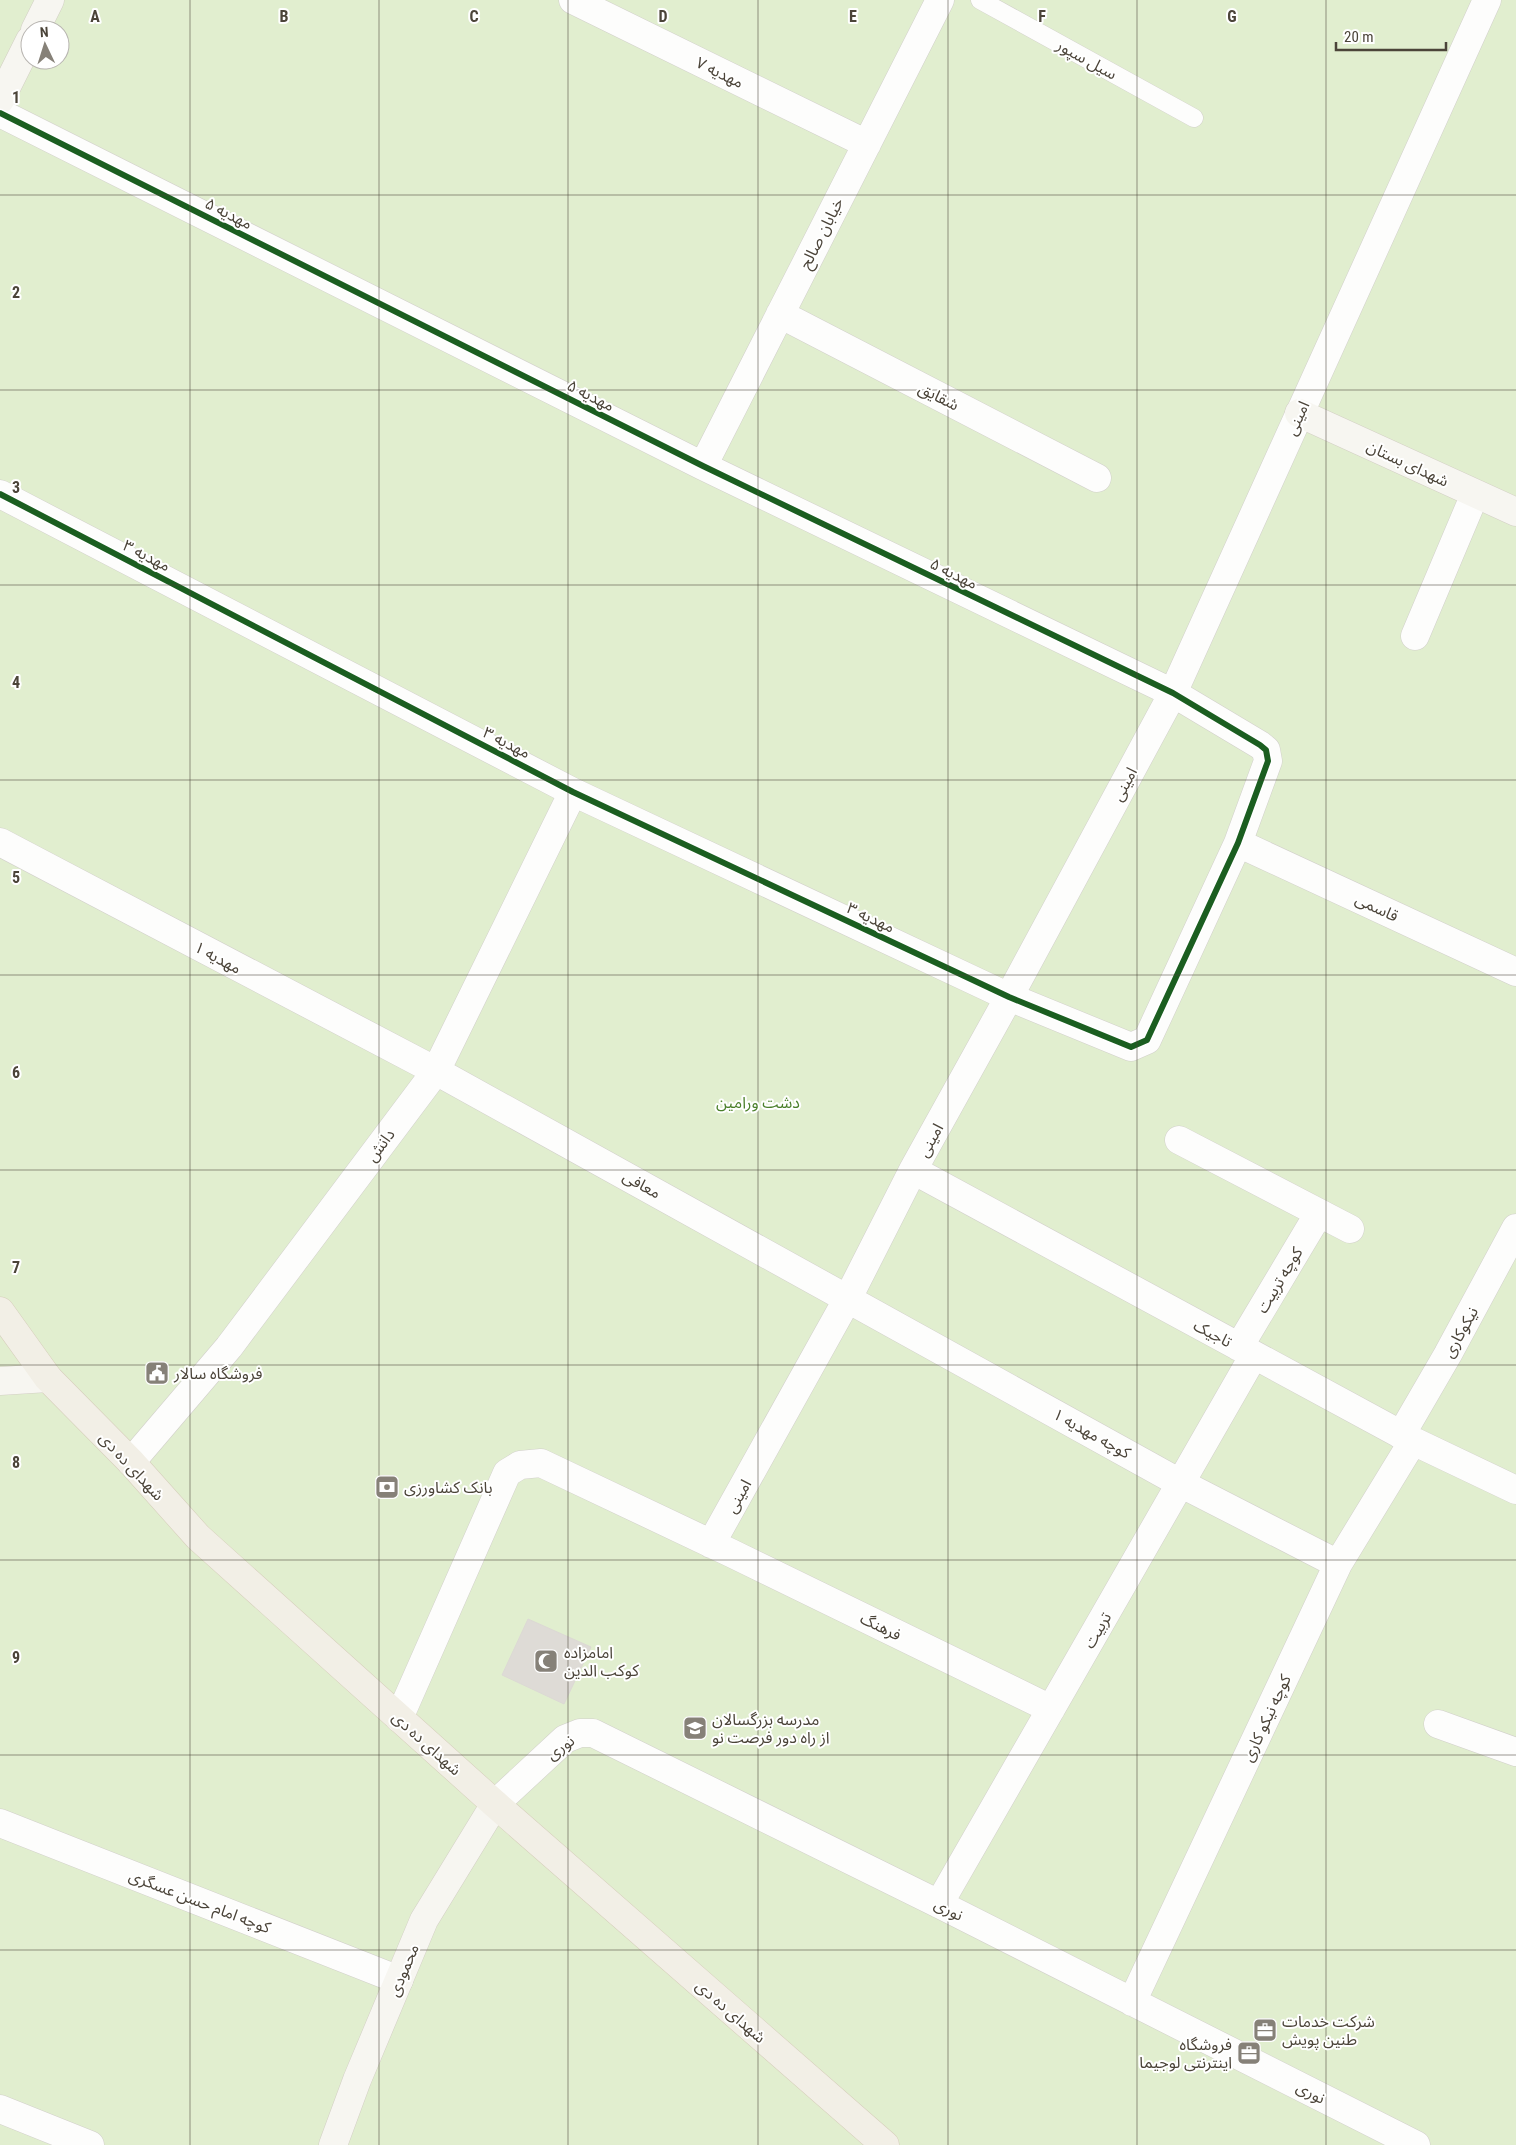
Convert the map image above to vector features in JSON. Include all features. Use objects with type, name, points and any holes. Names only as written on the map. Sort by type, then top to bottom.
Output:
[{"type":"main road","name":"شهدای ده دی","points":[[0,1310],[48,1378],[131,1462],[198,1537],[495,1804],[885,2145]]},
{"type":"street","points":[[40,20],[50,0]]},
{"type":"street","name":"مهدیه ۷","points":[[573,0],[867,144]]},
{"type":"street","name":"خیابان صالح","points":[[703,466],[940,0]]},
{"type":"street","name":"امینی","points":[[711,1544],[848,1298],[913,1170],[1009,997],[1172,693],[1487,0]]},
{"type":"street","points":[[0,100],[20,60]]},
{"type":"street","name":"مهدیه ۵","points":[[0,114],[703,466],[1172,693],[1266,750],[1268,761],[1238,843]]},
{"type":"street","name":"شقایق","points":[[780,314],[1097,478]]},
{"type":"street","name":"شهدای بستان","points":[[1299,413],[1516,512]]},
{"type":"street","name":"مهدیه ۳","points":[[0,494],[573,792],[1009,997],[1131,1047],[1148,1040],[1238,843]]},
{"type":"street","points":[[1415,636],[1475,494]]},
{"type":"street","name":"دانش","points":[[131,1462],[229,1347],[436,1071],[573,792]]},
{"type":"street","name":"مهدیه ۱","points":[[0,842],[436,1071]]},
{"type":"street","name":"قاسمی","points":[[1238,843],[1516,972]]},
{"type":"street","name":"معافی","points":[[436,1071],[848,1298]]},
{"type":"street","points":[[1179,1140],[1350,1229]]},
{"type":"street","name":"تاجیک","points":[[913,1170],[1407,1438],[1516,1490]]},
{"type":"street","name":"کوچه تربیت","points":[[1247,1351],[1320,1213]]},
{"type":"street","name":"نیکوکاری","points":[[1407,1438],[1516,1228]]},
{"type":"street","name":"کوچه مهدیه ۱","points":[[848,1298],[1180,1483],[1338,1564]]},
{"type":"street","name":"تربیت","points":[[939,1904],[1180,1483],[1247,1351]]},
{"type":"street","points":[[0,1381],[48,1378]]},
{"type":"street","name":"کوچه نیکو کاری","points":[[1132,2002],[1338,1564],[1407,1438]]},
{"type":"street","name":"فرهنگ","points":[[399,1718],[507,1473],[520,1465],[541,1463],[1051,1709]]},
{"type":"street","points":[[1438,1724],[1516,1752]]},
{"type":"street","name":"نوری","points":[[495,1804],[564,1739],[580,1733],[593,1733],[939,1904],[1416,2145]]},
{"type":"street","name":"محمودی","points":[[333,2145],[357,2080],[424,1920],[495,1804]]},
{"type":"street","name":"کوچه امام حسن عسگری","points":[[0,1823],[399,1980]]},
{"type":"street","points":[[0,2109],[90,2145]]},
{"type":"lane","name":"سیل سپور","points":[[980,0],[1194,118]]},
{"type":"green space","name":"دشت ورامین","points":[[0,0],[1516,0],[1516,2145],[0,2145]]},
{"type":"building","name":"امامزاده کوکب الدین","points":[[528,1619],[591,1647],[564,1704],[502,1675]]},
{"type":"cycle path","points":[[0,113],[703,466],[1173,693],[1260,745],[1266,750],[1268,761],[1238,843],[1147,1040],[1131,1047],[1009,997],[573,792],[0,494]]},
{"type":"place","name":"فروشگاه سالار","points":[[157,1373]]},
{"type":"place","name":"بانک کشاورزی","points":[[387,1487]]},
{"type":"place","name":"امامزاده کوکب الدین","points":[[546,1661]]},
{"type":"place","name":"مدرسه بزرگسالان از راه دور فرصت نو","points":[[695,1728]]},
{"type":"place","name":"شرکت خدمات طنین پویش","points":[[1265,2030]]},
{"type":"place","name":"فروشگاه اینترنتی لوجیما","points":[[1249,2053]]}]
